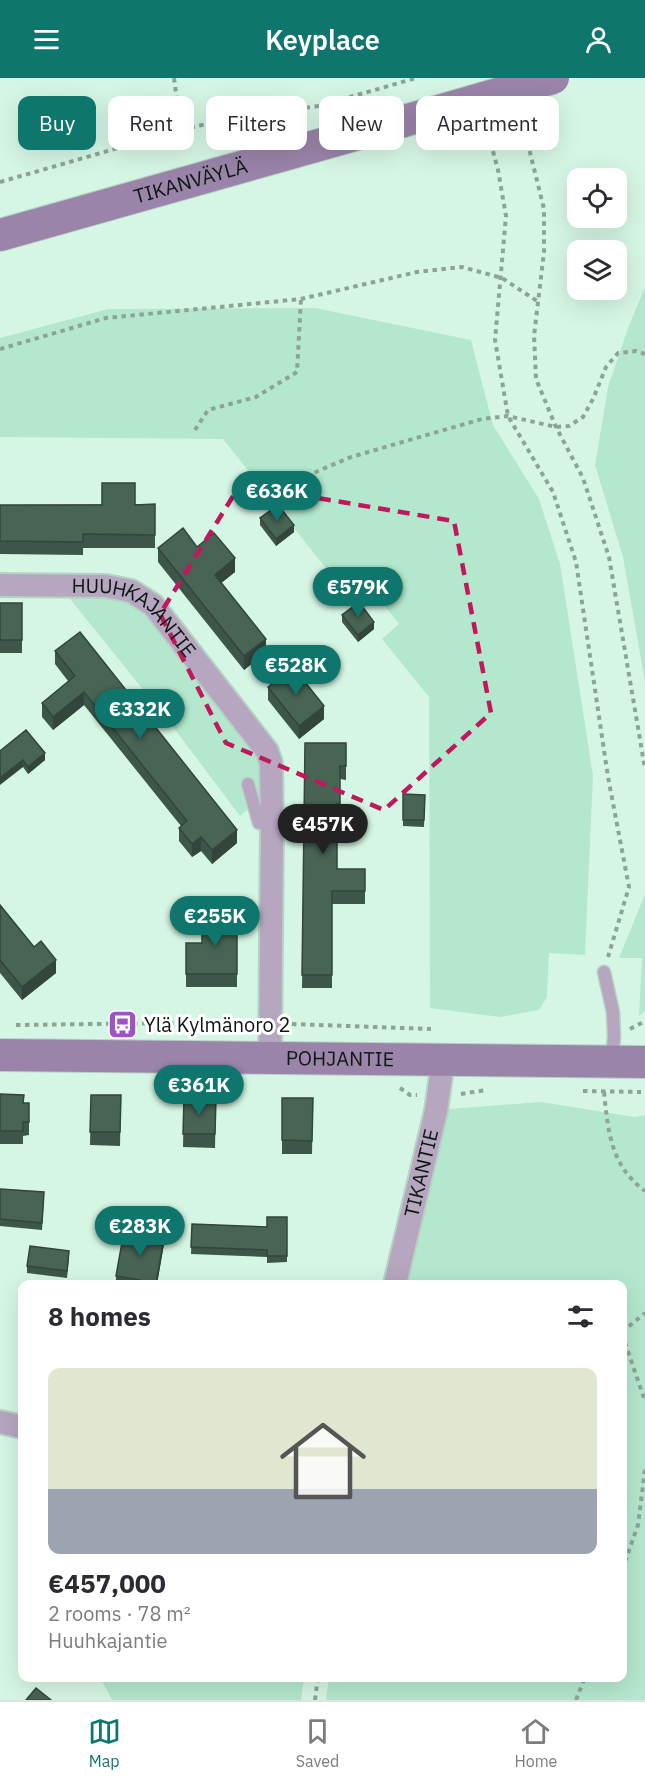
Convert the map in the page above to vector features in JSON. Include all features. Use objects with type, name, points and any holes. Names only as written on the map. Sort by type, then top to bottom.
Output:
[{"type":"street","name":"TIKANVÄYLÄ","points":[[0,235],[553,78]]},
{"type":"street","name":"HUUHKAJANTIE","points":[[0,585],[106,586],[131,591],[153,604],[267,751],[272,764],[270,1058]]},
{"type":"street","name":"POHJANTIE","points":[[0,1055],[645,1062]]},
{"type":"street","name":"TIKANTIE","points":[[395,1280],[436,1112],[443,1061]]},
{"type":"street","points":[[0,1422],[18,1427]]},
{"type":"lane","points":[[248,784],[259,823]]},
{"type":"lane","points":[[604,972],[613,1012],[615,1036],[612,1063]]},
{"type":"path","points":[[174,78],[176,96]]},
{"type":"path","points":[[194,127],[240,116],[319,106],[416,78]]},
{"type":"path","points":[[0,182],[111,150]]},
{"type":"path","points":[[493,150],[506,216],[495,340],[508,416],[553,492],[576,561],[608,777],[629,887],[604,972]]},
{"type":"path","points":[[530,150],[544,209],[544,252],[534,336],[536,379],[556,427],[583,478],[609,557],[645,769]]},
{"type":"path","points":[[0,349],[106,318],[301,299],[417,272],[462,267],[502,278],[538,302]]},
{"type":"path","points":[[195,430],[208,410],[256,397],[297,372],[301,299]]},
{"type":"path","points":[[261,505],[297,480],[351,457],[482,419],[508,416],[556,427],[569,426],[583,417],[606,367],[618,353],[636,351],[645,354]]},
{"type":"path","points":[[11,1025],[229,1021],[436,1030]]},
{"type":"path","points":[[612,1063],[604,1093],[610,1142],[631,1181],[645,1191]]},
{"type":"path","points":[[627,1328],[645,1312]]},
{"type":"path","points":[[627,1348],[645,1401]]},
{"type":"path","points":[[627,1556],[638,1526],[645,1469]]},
{"type":"path","points":[[315,1700],[317,1682]]},
{"type":"path","points":[[576,1700],[583,1682]]},
{"type":"highlighted area","points":[[240,485],[454,521],[491,713],[384,810],[226,743],[160,614]]},
{"type":"green space","points":[[645,287],[645,682],[623,557],[595,465],[608,387]]},
{"type":"green space","points":[[315,308],[471,340],[493,425],[539,499],[560,564],[593,776],[585,955],[549,953],[547,997],[539,1010],[500,1017],[430,1008],[429,697],[382,639],[399,624],[376,595],[356,606],[223,439],[0,437],[0,338],[108,309]]},
{"type":"green space","points":[[66,594],[118,595],[141,606],[261,762],[266,795],[240,816],[170,723]]},
{"type":"green space","points":[[645,894],[645,1011],[639,1016],[642,958],[619,958]]},
{"type":"green space","points":[[541,1102],[635,1117],[645,1115],[645,1700],[326,1700],[328,1682],[627,1682],[627,1280],[409,1280],[449,1109]]},
{"type":"green space","points":[[103,1682],[303,1682],[301,1700],[112,1700]]},
{"type":"building","points":[[102,483],[135,483],[135,505],[155,504],[155,535],[83,534],[83,542],[0,541],[0,505],[102,505]]},
{"type":"building","points":[[278,505],[294,525],[276,539],[260,518]]},
{"type":"building","points":[[183,528],[197,547],[214,533],[235,558],[215,575],[266,639],[244,656],[158,548]]},
{"type":"building","points":[[359,602],[374,622],[358,635],[342,615]]},
{"type":"building","points":[[0,603],[22,603],[22,640],[0,640]]},
{"type":"building","points":[[80,632],[237,830],[212,850],[201,837],[192,844],[179,828],[187,821],[84,692],[53,717],[42,703],[75,676],[55,651]]},
{"type":"building","points":[[293,667],[324,706],[299,726],[268,687]]},
{"type":"building","points":[[26,730],[45,753],[28,767],[23,760],[0,778],[0,751]]},
{"type":"building","points":[[305,743],[346,743],[346,766],[340,766],[340,804],[337,804],[337,869],[365,869],[365,891],[332,891],[332,975],[302,975]]},
{"type":"building","points":[[403,794],[425,795],[424,820],[403,820]]},
{"type":"building","points":[[0,905],[34,947],[41,941],[56,960],[22,987],[0,960]]},
{"type":"building","points":[[202,915],[237,915],[237,974],[186,974],[186,943],[202,943]]},
{"type":"building","points":[[0,1094],[24,1095],[23,1103],[29,1103],[29,1122],[23,1122],[23,1131],[0,1131]]},
{"type":"building","points":[[91,1095],[121,1095],[120,1132],[90,1132]]},
{"type":"building","points":[[184,1097],[216,1097],[215,1134],[183,1134]]},
{"type":"building","points":[[282,1098],[313,1098],[312,1141],[282,1140]]},
{"type":"building","points":[[0,1189],[44,1192],[42,1223],[0,1219]]},
{"type":"building","points":[[267,1217],[287,1217],[287,1256],[267,1256],[267,1250],[191,1247],[192,1224],[267,1227]]},
{"type":"building","points":[[124,1231],[164,1237],[157,1280],[116,1276]]},
{"type":"building","points":[[30,1246],[69,1251],[67,1271],[27,1266]]},
{"type":"building","points":[[36,1688],[51,1700],[26,1700]]},
{"type":"place","name":"Ylä Kylmänoro 2","points":[[123,1025]]}]
